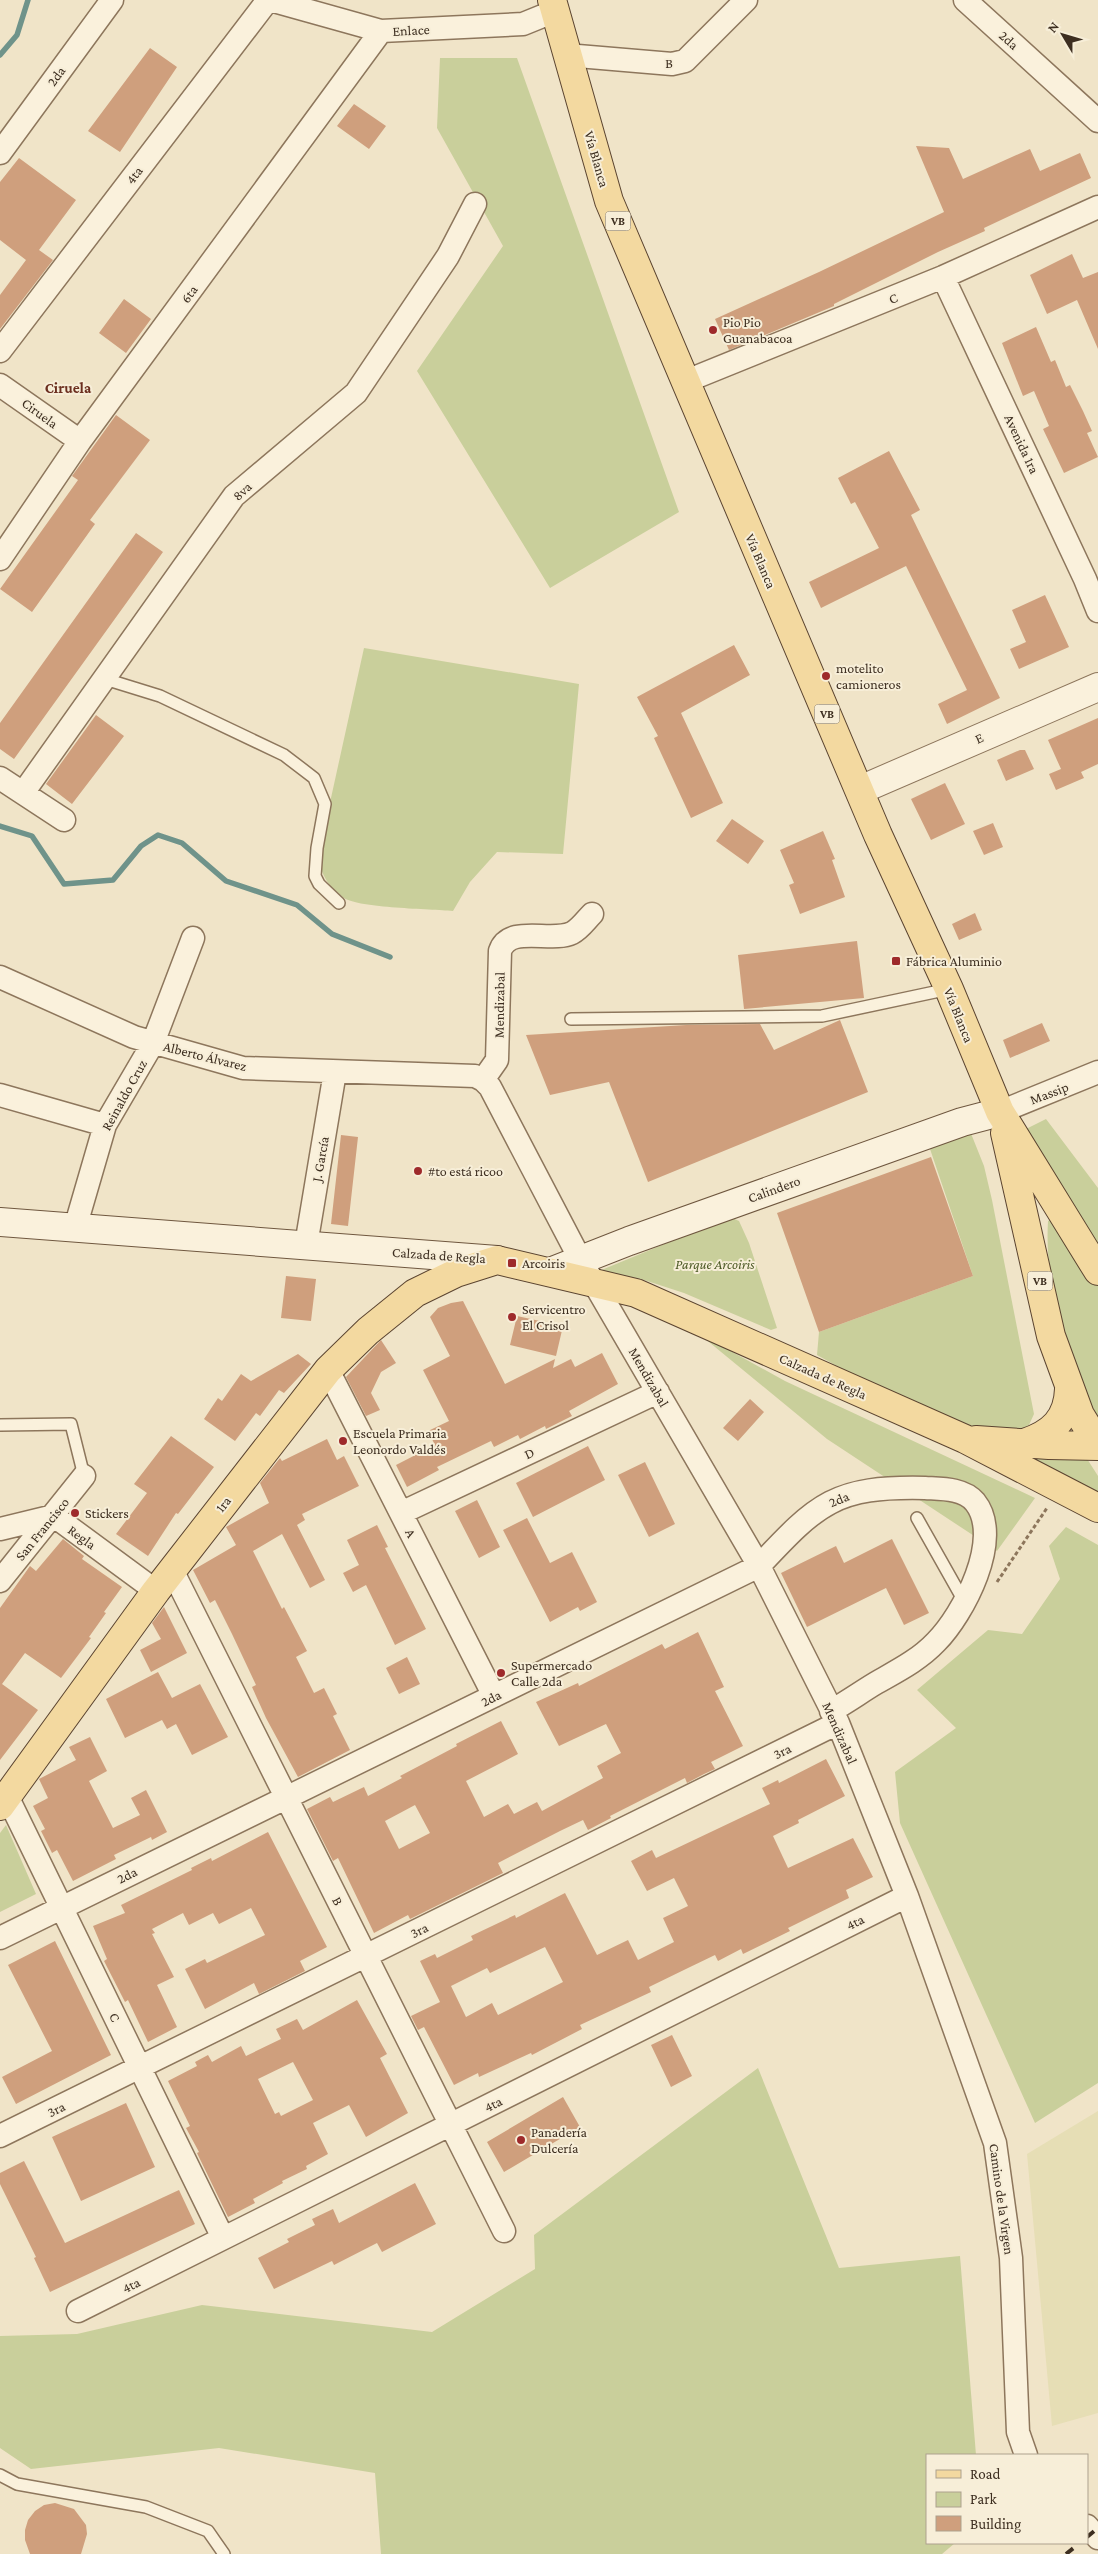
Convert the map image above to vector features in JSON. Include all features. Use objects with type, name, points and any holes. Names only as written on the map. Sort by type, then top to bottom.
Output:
[{"type":"main road","name":"Vía Blanca","points":[[553,6],[610,201],[684,382],[860,790],[949,989],[1000,1112],[1098,1271]]},
{"type":"main road","name":"E","points":[[860,790],[1098,686]]},
{"type":"main road","name":"Vía Blanca","points":[[1000,1112],[1051,1336],[1080,1415],[1098,1445]]},
{"type":"main road","name":"Calindero","points":[[550,1272],[953,1125],[1000,1112]]},
{"type":"main road","name":"Calzada de Regla","points":[[0,1222],[497,1260],[636,1293],[965,1439],[1098,1508]]},
{"type":"main road","name":"1ra","points":[[4,1801],[164,1581],[328,1370],[368,1331],[415,1293],[456,1273],[497,1260]]},
{"type":"main road","points":[[1024,1443],[1046,1434],[1058,1424],[1068,1403],[1069,1389]]},
{"type":"main road","points":[[965,1439],[1098,1445]]},
{"type":"street","name":"2da","points":[[0,153],[112,0]]},
{"type":"street","name":"Enlace","points":[[269,0],[381,31],[523,24],[553,6]]},
{"type":"street","name":"4ta","points":[[0,351],[269,0]]},
{"type":"street","name":"B","points":[[566,55],[672,64],[685,61],[746,0]]},
{"type":"street","name":"2da","points":[[965,0],[1098,121]]},
{"type":"street","name":"6ta","points":[[0,559],[80,442],[381,31]]},
{"type":"street","name":"8va","points":[[24,793],[234,496],[356,393],[448,256],[475,204]]},
{"type":"street","name":"C","points":[[684,382],[943,277],[1098,207]]},
{"type":"street","name":"Avenida 1ra","points":[[943,277],[1085,578],[1098,612]]},
{"type":"street","name":"Ciruela","points":[[0,384],[80,442]]},
{"type":"street","points":[[0,778],[64,820]]},
{"type":"street","name":"Mendizabal","points":[[592,914],[573,933],[520,937],[508,939],[502,944],[500,952],[497,1060],[484,1080],[490,1087],[580,1260],[759,1566],[834,1717],[907,1896]]},
{"type":"street","name":"Reinaldo Cruz","points":[[75,1228],[105,1125],[153,1043],[193,938]]},
{"type":"street","name":"Alberto Álvarez","points":[[0,977],[153,1043],[243,1068],[475,1076],[484,1080]]},
{"type":"street","name":"J. García","points":[[306,1245],[335,1072]]},
{"type":"street","name":"Massip","points":[[1000,1112],[1098,1072]]},
{"type":"street","points":[[0,1095],[105,1125]]},
{"type":"street","name":"A","points":[[328,1370],[494,1696]]},
{"type":"street","name":"D","points":[[400,1512],[658,1392]]},
{"type":"street","name":"San Francisco","points":[[0,1581],[54,1516],[84,1476]]},
{"type":"street","name":"2da","points":[[0,1938],[759,1566],[800,1523],[831,1500],[866,1490],[947,1490],[967,1495],[975,1502]]},
{"type":"street","name":"3ra","points":[[0,2136],[366,1956],[834,1717],[905,1667],[936,1642],[965,1603],[980,1565],[985,1543],[981,1514],[975,1502]]},
{"type":"street","name":"Regla","points":[[0,1529],[54,1516],[164,1581]]},
{"type":"street","name":"B","points":[[164,1581],[286,1797],[504,2231]]},
{"type":"street","name":"C","points":[[4,1801],[62,1907],[223,2238]]},
{"type":"street","name":"4ta","points":[[78,2311],[907,1896]]},
{"type":"street","name":"Camino de la Virgen","points":[[907,1896],[996,2143],[1011,2258],[1018,2432],[1026,2454]]},
{"type":"street","points":[[1088,2527],[1098,2538]]},
{"type":"lane","points":[[104,679],[160,696],[284,754],[314,778],[325,804],[317,848],[315,876],[319,884],[339,904]]},
{"type":"lane","points":[[572,1019],[822,1016],[949,989]]},
{"type":"lane","points":[[0,1425],[71,1424],[84,1476]]},
{"type":"lane","points":[[917,1518],[965,1603]]},
{"type":"lane","points":[[0,2475],[17,2484],[146,2507],[208,2531],[224,2554]]},
{"type":"shaded area","points":[[1098,2111],[1098,2413],[1052,2426],[1027,2154]]},
{"type":"green space","points":[[440,58],[517,58],[679,512],[550,588],[417,371],[503,246],[437,128]]},
{"type":"green space","points":[[364,648],[579,684],[563,854],[497,852],[470,882],[453,911],[364,904],[344,898],[330,886],[321,869],[318,857]]},
{"type":"green space","points":[[1046,1119],[1098,1188],[1098,1249],[1024,1130]]},
{"type":"green space","points":[[970,1131],[984,1166],[992,1200],[1034,1414],[1029,1425],[1019,1432],[980,1432],[900,1401],[817,1355],[819,1332],[973,1276],[929,1146]]},
{"type":"green space","name":"Parque Arcoiris","points":[[730,1217],[739,1221],[749,1243],[777,1328],[771,1330],[684,1293],[641,1279],[599,1271]]},
{"type":"green space","points":[[1051,1219],[1098,1285],[1098,1421],[1077,1374],[1060,1324],[1050,1272],[1048,1221]]},
{"type":"green space","points":[[698,1333],[785,1381],[1035,1498],[997,1551],[827,1439]]},
{"type":"green space","points":[[1084,1454],[1098,1476],[1098,1493],[1021,1456]]},
{"type":"green space","points":[[1066,1527],[1098,1545],[1098,2083],[1035,2123],[900,1823],[895,1772],[956,1728],[917,1690],[988,1630],[1022,1634],[1060,1579],[1049,1546]]},
{"type":"green space","points":[[6,1825],[36,1894],[0,1912],[0,1833]]},
{"type":"green space","points":[[758,2068],[839,2268],[960,2256],[976,2454],[926,2454],[926,2544],[954,2544],[942,2554],[381,2554],[375,2473],[219,2448],[31,2469],[0,2448],[0,2336],[77,2334],[202,2305],[432,2332],[535,2269],[534,2235]]},
{"type":"building","points":[[150,48],[177,67],[120,152],[88,131]]},
{"type":"building","points":[[354,104],[386,126],[369,149],[337,126]]},
{"type":"building","points":[[916,146],[949,148],[963,179],[1030,149],[1040,171],[1080,153],[1091,178],[984,228],[985,231],[938,252],[834,304],[834,306],[729,350],[715,319],[944,212]]},
{"type":"building","points":[[19,158],[76,200],[39,250],[53,260],[0,329],[0,295],[26,260],[0,240],[0,182]]},
{"type":"building","points":[[1072,254],[1083,278],[1098,272],[1098,349],[1077,300],[1047,314],[1030,275]]},
{"type":"building","points":[[124,299],[151,319],[126,353],[99,333]]},
{"type":"building","points":[[1036,327],[1051,362],[1055,360],[1066,387],[1070,385],[1083,411],[1092,431],[1087,433],[1098,457],[1064,473],[1043,429],[1049,426],[1034,391],[1023,396],[1002,343]]},
{"type":"building","points":[[116,415],[150,440],[90,520],[95,524],[32,612],[0,589],[78,480],[72,476]]},
{"type":"building","points":[[889,451],[920,510],[911,515],[1000,698],[947,724],[938,704],[967,690],[906,566],[821,608],[809,582],[879,548],[855,502],[851,504],[838,478]]},
{"type":"building","points":[[136,533],[163,552],[14,759],[0,749],[0,723]]},
{"type":"building","points":[[1045,595],[1069,647],[1019,669],[1010,649],[1026,642],[1012,610]]},
{"type":"building","points":[[734,645],[750,675],[681,713],[723,803],[691,818],[654,738],[658,736],[637,697]]},
{"type":"building","points":[[96,715],[124,736],[72,804],[46,784]]},
{"type":"building","points":[[1098,718],[1098,764],[1081,772],[1084,778],[1056,790],[1049,774],[1061,769],[1048,740]]},
{"type":"building","points":[[1020,750],[1025,750],[1034,769],[1006,781],[997,760]]},
{"type":"building","points":[[945,783],[965,824],[931,840],[911,799]]},
{"type":"building","points":[[732,819],[764,841],[748,864],[716,841]]},
{"type":"building","points":[[993,823],[1003,847],[984,855],[973,831]]},
{"type":"building","points":[[823,831],[835,859],[832,860],[845,897],[800,914],[789,885],[794,883],[780,850]]},
{"type":"building","points":[[975,913],[982,930],[959,940],[952,924]]},
{"type":"building","points":[[857,941],[864,998],[744,1009],[738,955]]},
{"type":"building","points":[[840,1020],[868,1092],[648,1182],[609,1082],[550,1095],[526,1035],[686,1025],[760,1024],[774,1050]]},
{"type":"building","points":[[1042,1023],[1050,1041],[1010,1058],[1003,1040]]},
{"type":"building","points":[[341,1135],[358,1137],[348,1226],[331,1224]]},
{"type":"building","points":[[931,1157],[973,1276],[819,1332],[777,1213]]},
{"type":"building","points":[[286,1276],[316,1279],[311,1321],[281,1318]]},
{"type":"building","points":[[463,1301],[505,1384],[555,1359],[553,1368],[571,1359],[575,1367],[602,1353],[618,1384],[569,1411],[572,1416],[546,1429],[545,1426],[520,1439],[518,1435],[494,1447],[491,1441],[437,1467],[439,1470],[407,1487],[396,1465],[435,1445],[428,1431],[449,1421],[423,1370],[450,1356],[430,1317],[438,1308]]},
{"type":"building","points":[[517,1316],[563,1326],[556,1356],[510,1345]]},
{"type":"building","points":[[381,1340],[396,1363],[381,1372],[371,1393],[380,1410],[366,1416],[346,1377]]},
{"type":"building","points":[[298,1354],[311,1364],[284,1393],[279,1390],[260,1416],[256,1413],[235,1441],[204,1419],[218,1398],[222,1401],[241,1374],[251,1381]]},
{"type":"building","points":[[750,1399],[764,1412],[738,1441],[723,1428]]},
{"type":"building","points":[[171,1436],[214,1467],[178,1514],[176,1513],[148,1556],[116,1534],[147,1493],[134,1484]]},
{"type":"building","points":[[327,1439],[337,1460],[344,1456],[359,1486],[302,1514],[305,1520],[297,1525],[325,1580],[310,1588],[282,1534],[253,1551],[282,1609],[284,1607],[307,1651],[296,1657],[314,1693],[324,1688],[337,1714],[333,1716],[350,1750],[298,1777],[266,1718],[252,1687],[256,1685],[215,1600],[210,1603],[193,1570],[236,1545],[226,1527],[269,1503],[260,1483],[280,1458],[282,1461]]},
{"type":"building","points":[[588,1446],[605,1480],[533,1517],[516,1483]]},
{"type":"building","points":[[645,1462],[675,1524],[649,1537],[618,1475]]},
{"type":"building","points":[[477,1500],[500,1547],[479,1558],[455,1511]]},
{"type":"building","points":[[527,1518],[550,1563],[572,1552],[597,1602],[580,1611],[578,1607],[550,1622],[503,1530]]},
{"type":"building","points":[[377,1525],[388,1547],[385,1548],[426,1629],[395,1645],[366,1585],[353,1592],[343,1573],[359,1565],[347,1540]]},
{"type":"building","points":[[63,1539],[84,1556],[82,1559],[122,1587],[104,1612],[106,1613],[89,1637],[91,1638],[61,1678],[25,1653],[2,1684],[38,1710],[0,1760],[0,1608],[30,1566],[36,1571]]},
{"type":"building","points":[[892,1539],[929,1613],[904,1625],[886,1588],[807,1627],[781,1573],[836,1546],[844,1563]]},
{"type":"building","points":[[164,1607],[187,1653],[151,1672],[140,1650],[161,1639],[152,1623]]},
{"type":"building","points":[[698,1632],[724,1687],[715,1691],[743,1746],[711,1762],[715,1769],[687,1783],[685,1778],[610,1816],[611,1818],[588,1830],[583,1820],[560,1831],[498,1863],[503,1873],[410,1919],[408,1915],[374,1933],[338,1858],[333,1861],[307,1809],[330,1797],[333,1802],[364,1787],[368,1796],[402,1778],[400,1776],[457,1746],[456,1744],[501,1721],[518,1754],[466,1781],[484,1817],[508,1804],[514,1814],[537,1802],[542,1811],[603,1778],[597,1766],[621,1753],[606,1724],[559,1746],[536,1702],[578,1683],[579,1686],[662,1644],[665,1649]],"holes":[[[415,1805],[430,1833],[399,1849],[385,1821]]]},
{"type":"building","points":[[407,1657],[420,1684],[399,1694],[386,1668]]},
{"type":"building","points":[[158,1672],[172,1698],[200,1684],[228,1737],[192,1755],[176,1724],[167,1729],[162,1720],[125,1738],[106,1699]]},
{"type":"building","points":[[90,1737],[107,1771],[89,1781],[113,1828],[140,1815],[131,1798],[146,1790],[167,1832],[152,1840],[151,1837],[114,1855],[116,1859],[73,1881],[57,1850],[52,1853],[41,1831],[45,1829],[33,1806],[48,1798],[39,1779],[76,1760],[69,1747]]},
{"type":"building","points":[[826,1759],[845,1796],[798,1820],[799,1823],[773,1836],[788,1868],[853,1838],[873,1877],[846,1890],[849,1898],[788,1928],[790,1931],[743,1954],[741,1949],[718,1961],[715,1955],[649,1987],[651,1992],[580,2025],[582,2029],[532,2055],[531,2053],[479,2077],[478,2073],[454,2085],[424,2027],[418,2030],[411,2016],[440,2002],[420,1961],[435,1954],[437,1958],[473,1940],[471,1936],[515,1915],[516,1918],[565,1893],[597,1955],[628,1940],[638,1960],[674,1942],[663,1918],[688,1906],[674,1878],[647,1891],[631,1861],[652,1850],[656,1858],[770,1804],[762,1788],[778,1780],[779,1783]],"holes":[[[545,1947],[563,1982],[498,2015],[492,2003],[466,2017],[451,1986],[487,1968],[490,1973]]]},
{"type":"building","points":[[268,1832],[327,1947],[300,1961],[305,1971],[259,1994],[254,1983],[205,2009],[185,1969],[205,1959],[207,1963],[265,1935],[251,1908],[219,1924],[213,1913],[189,1925],[183,1913],[152,1929],[155,1933],[152,1934],[174,1977],[157,1985],[177,2027],[148,2042],[128,2000],[125,2002],[104,1961],[107,1959],[93,1926],[125,1913],[121,1905],[192,1870],[191,1868],[211,1858],[212,1861]]},
{"type":"building","points":[[55,1941],[111,2055],[16,2104],[2,2077],[52,2051],[8,1965]]},
{"type":"building","points":[[357,2000],[387,2054],[380,2058],[408,2113],[366,2137],[349,2105],[313,2123],[328,2154],[306,2166],[307,2169],[282,2181],[283,2183],[253,2199],[255,2203],[228,2217],[197,2153],[199,2152],[186,2128],[190,2126],[168,2081],[197,2066],[195,2062],[208,2055],[212,2062],[241,2046],[246,2056],[281,2039],[276,2029],[297,2019],[303,2030]],"holes":[[[293,2062],[313,2100],[281,2116],[279,2112],[275,2114],[258,2079]]]},
{"type":"building","points":[[672,2035],[692,2076],[671,2087],[651,2045]]},
{"type":"building","points":[[563,2097],[580,2127],[504,2172],[487,2142]]},
{"type":"building","points":[[126,2103],[155,2167],[81,2201],[52,2137]]},
{"type":"building","points":[[24,2161],[65,2243],[179,2190],[195,2224],[50,2292],[34,2258],[36,2257],[0,2184],[0,2173]]},
{"type":"building","points":[[415,2183],[436,2224],[382,2252],[377,2243],[334,2265],[332,2261],[274,2289],[258,2258],[289,2242],[287,2239],[315,2225],[312,2219],[333,2209],[339,2223]]},
{"type":"building","points":[[55,2503],[74,2509],[86,2525],[87,2534],[81,2554],[30,2554],[25,2540],[28,2520],[35,2511],[44,2505]]},
{"type":"waterway","points":[[0,55],[17,35],[28,0]]},
{"type":"waterway","points":[[0,826],[32,836],[64,884],[113,880],[141,846],[158,835],[182,843],[226,881],[297,905],[332,934],[390,957]]},
{"type":"railway","points":[[1088,2536],[1098,2528]]},
{"type":"railway","points":[[1066,2554],[1079,2544]]},
{"type":"place","name":"Pio Pio Guanabacoa","points":[[713,330]]},
{"type":"place","name":"motelito camioneros","points":[[826,676]]},
{"type":"place","name":"Fábrica Aluminio","points":[[896,961]]},
{"type":"place","name":"#to está ricoo","points":[[418,1171]]},
{"type":"place","name":"Arcoiris","points":[[512,1263]]},
{"type":"place","name":"Servicentro El Crisol","points":[[512,1317]]},
{"type":"place","name":"Escuela Primaria Leonordo Valdés","points":[[343,1441]]},
{"type":"place","name":"Stickers","points":[[75,1513]]},
{"type":"place","name":"Supermercado Calle 2da","points":[[501,1673]]},
{"type":"place","name":"Panadería Dulcería","points":[[521,2140]]},
{"type":"district","name":"Ciruela","points":[[68,388]]}]
